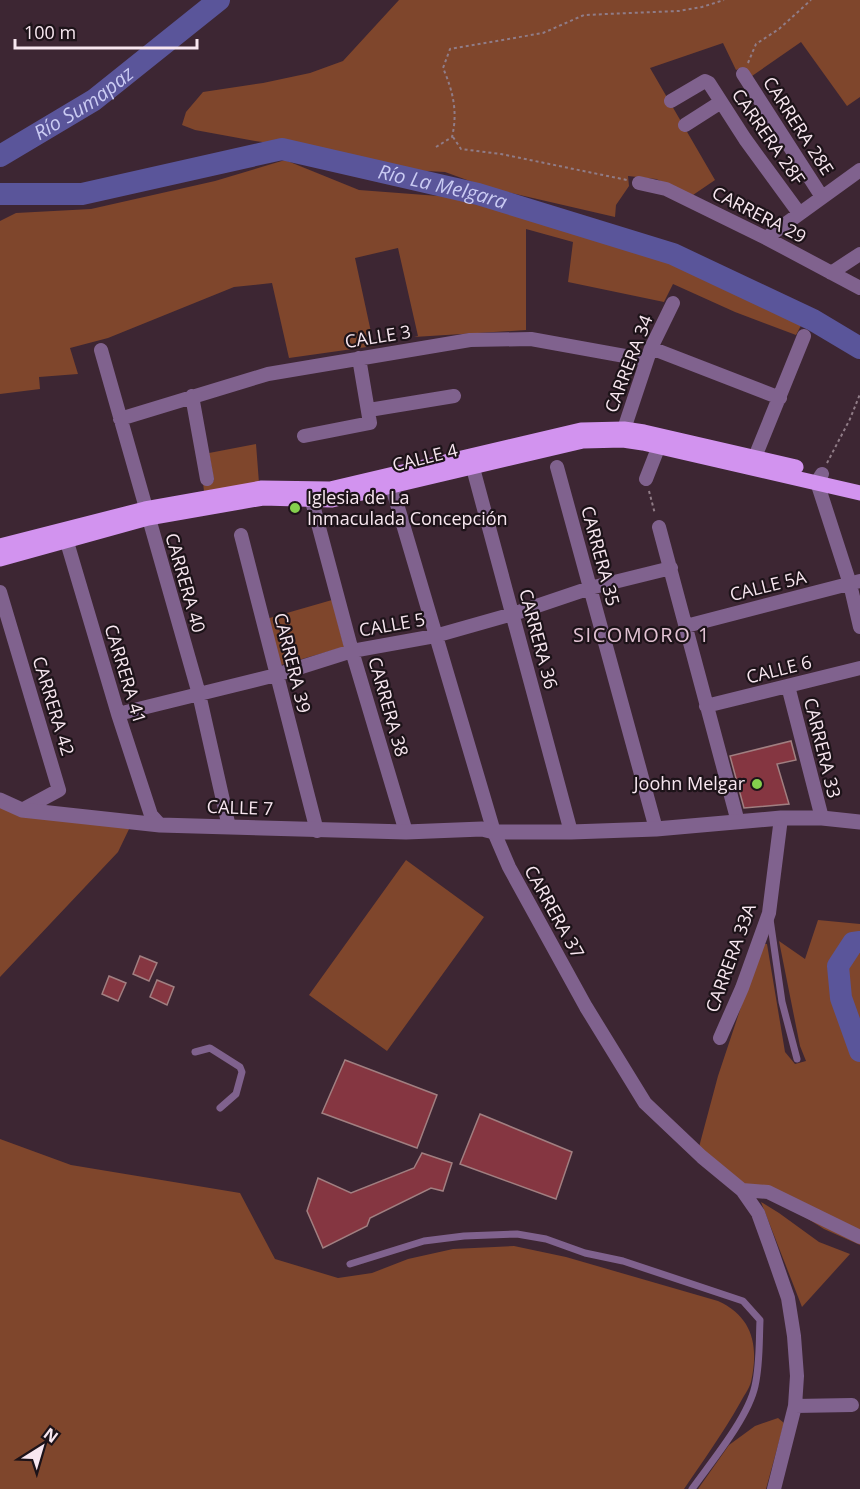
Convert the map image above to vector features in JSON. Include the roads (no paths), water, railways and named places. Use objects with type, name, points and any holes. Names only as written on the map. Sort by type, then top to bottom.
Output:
[{"type":"main road","name":"CALLE 4","points":[[0,559],[65,535],[147,513],[310,494],[332,500],[390,481],[471,461],[623,434],[755,457],[860,493]]},
{"type":"main road","name":"CALLE 4","points":[[661,441],[820,478],[860,483]]},
{"type":"main road","name":"CALLE 4","points":[[0,546],[65,535]]},
{"type":"street","name":"CARRERA 28E","points":[[744,74],[822,197]]},
{"type":"street","name":"CARRERA 28F","points":[[671,101],[706,81],[799,213]]},
{"type":"street","points":[[685,125],[721,102]]},
{"type":"street","points":[[766,238],[860,170]]},
{"type":"street","name":"CARRERA 29","points":[[639,183],[666,189],[766,238],[860,288]]},
{"type":"street","points":[[831,273],[860,254]]},
{"type":"street","name":"CARRERA 34","points":[[623,434],[649,354],[673,303]]},
{"type":"street","points":[[755,457],[804,336]]},
{"type":"street","name":"CALLE 3","points":[[120,419],[268,374],[470,340],[531,339],[649,354],[780,398]]},
{"type":"street","name":"CARRERA 40","points":[[101,350],[199,694],[229,827]]},
{"type":"street","points":[[304,436],[370,423],[359,358]]},
{"type":"street","points":[[192,396],[207,479]]},
{"type":"street","points":[[369,410],[454,396]]},
{"type":"street","points":[[646,479],[661,441]]},
{"type":"street","name":"CARRERA 36","points":[[471,461],[570,828]]},
{"type":"street","name":"CARRERA 35","points":[[557,467],[654,824]]},
{"type":"street","points":[[820,478],[855,582],[860,627]]},
{"type":"street","name":"CARRERA 37","points":[[390,481],[489,829],[581,998],[645,1103],[702,1157],[742,1190],[758,1213],[788,1298],[797,1376],[795,1406],[774,1489]]},
{"type":"street","name":"CARRERA 38","points":[[310,494],[352,651],[406,832]]},
{"type":"street","points":[[658,528],[671,568],[737,817]]},
{"type":"street","name":"CARRERA 41","points":[[65,535],[118,714],[151,815],[160,825]]},
{"type":"street","name":"CARRERA 39","points":[[241,535],[317,831]]},
{"type":"street","name":"CALLE 5","points":[[118,714],[276,675],[352,651],[435,636],[513,614],[591,588],[671,568]]},
{"type":"street","name":"CALLE 5A","points":[[686,626],[855,582]]},
{"type":"street","name":"CARRERA 42","points":[[0,592],[59,790],[22,810]]},
{"type":"street","name":"CALLE 6","points":[[706,705],[860,668]]},
{"type":"street","name":"CARRERA 33","points":[[788,686],[821,814]]},
{"type":"street","name":"CALLE 7","points":[[0,800],[22,810],[160,825],[317,831],[406,832],[570,828],[737,817],[780,809],[860,822]]},
{"type":"street","name":"CALLE 7","points":[[737,817],[781,818],[860,813]]},
{"type":"street","name":"CARRERA 33A","points":[[720,1038],[742,988],[769,913],[781,818]]},
{"type":"street","points":[[742,1190],[768,1192],[860,1238]]},
{"type":"street","points":[[795,1406],[852,1405]]},
{"type":"lane","points":[[769,913],[782,1002],[797,1059]]},
{"type":"lane","points":[[195,1052],[210,1048],[240,1067],[242,1072],[236,1094],[220,1108]]},
{"type":"lane","points":[[350,1264],[424,1241],[464,1236],[517,1234],[546,1239],[585,1253],[623,1261],[743,1301],[760,1320],[755,1388],[739,1422],[692,1489]]},
{"type":"waterway","name":"Río Sumapaz","points":[[0,156],[94,100],[219,0]]},
{"type":"waterway","name":"Río La Melgara","points":[[0,194],[82,194],[282,149],[478,194],[673,254],[813,320],[860,348]]},
{"type":"waterway","name":"Río La Melgara","points":[[860,942],[853,943],[838,966],[841,998],[860,1051]]},
{"type":"place","name":"Iglesia de La Inmaculada Concepción","points":[[295,508]]},
{"type":"place","name":"Joohn Melgar","points":[[757,784]]},
{"type":"district","name":"SICOMORO 1","points":[[642,635]]}]
